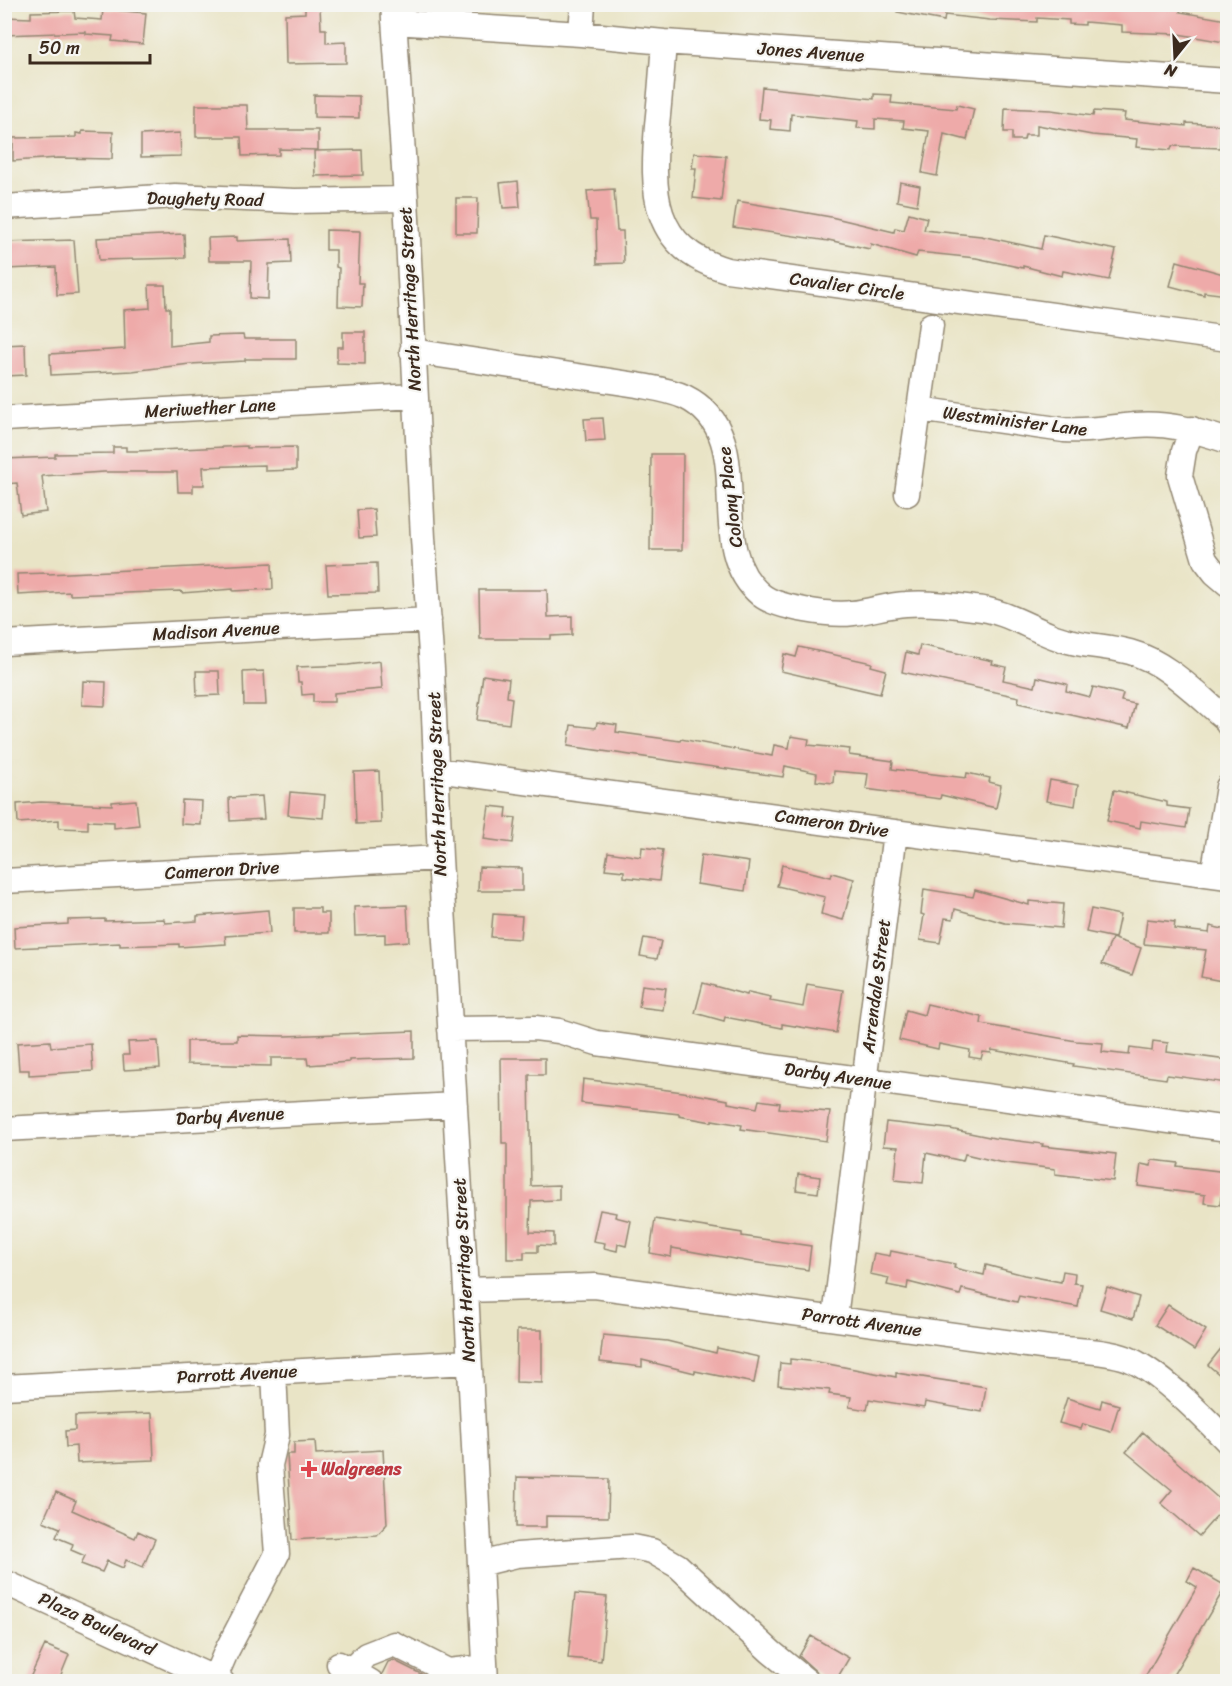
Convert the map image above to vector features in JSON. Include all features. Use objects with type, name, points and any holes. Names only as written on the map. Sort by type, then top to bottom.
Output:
[{"type":"street","points":[[581,34],[583,4]]},
{"type":"street","name":"Jones Avenue","points":[[394,13],[664,42],[1227,81]]},
{"type":"street","name":"North Herritage Street","points":[[394,13],[406,199],[412,351],[429,620],[485,1674]]},
{"type":"street","name":"Cavalier Circle","points":[[664,42],[654,166],[656,199],[672,235],[697,258],[712,266],[727,270],[1227,339]]},
{"type":"street","name":"Daughety Road","points":[[4,207],[175,196],[295,201],[406,199]]},
{"type":"street","name":"Westminister Lane","points":[[907,494],[931,325]]},
{"type":"street","name":"Colony Place","points":[[412,351],[637,385],[670,391],[686,397],[708,416],[718,428],[724,441],[727,456],[732,542],[737,559],[752,585],[761,595],[776,604],[789,608],[850,614],[906,604],[932,604],[977,608],[1002,614],[1050,636],[1074,643],[1111,648],[1144,656],[1160,665],[1226,719],[1227,724]]},
{"type":"street","name":"Meriwether Lane","points":[[4,419],[415,396]]},
{"type":"street","name":"Westminister Lane","points":[[919,409],[1086,432],[1135,425],[1192,429],[1227,441]]},
{"type":"street","points":[[1192,429],[1184,451],[1180,476],[1205,560],[1227,584]]},
{"type":"street","name":"Madison Avenue","points":[[4,643],[429,620]]},
{"type":"street","name":"Cameron Drive","points":[[436,770],[1220,876]]},
{"type":"street","points":[[1220,876],[1227,787]]},
{"type":"street","name":"Arrendale Street","points":[[835,1318],[895,832]]},
{"type":"street","name":"Cameron Drive","points":[[4,881],[440,858]]},
{"type":"street","name":"Darby Avenue","points":[[450,1029],[535,1028],[559,1031],[597,1043],[1227,1129]]},
{"type":"street","name":"Darby Avenue","points":[[4,1129],[455,1105]]},
{"type":"street","name":"Parrott Avenue","points":[[465,1290],[595,1287],[1049,1348],[1096,1352],[1124,1358],[1153,1374],[1227,1442]]},
{"type":"street","name":"Parrott Avenue","points":[[4,1388],[469,1362]]},
{"type":"street","points":[[217,1680],[226,1652],[278,1554],[270,1465],[277,1435],[274,1372]]},
{"type":"street","points":[[480,1564],[529,1555],[632,1547],[652,1551],[678,1566],[771,1652],[808,1682]]},
{"type":"street","name":"Plaza Boulevard","points":[[4,1582],[217,1680]]},
{"type":"street","points":[[350,1674],[366,1655],[394,1644],[448,1676],[485,1674]]},
{"type":"building","points":[[898,4],[1092,4],[1149,9],[1150,4],[1156,4],[1181,7],[1180,12],[1227,20],[1224,42],[1178,34],[1122,32],[1122,25],[1085,22],[1085,25],[1069,24],[1069,20],[1037,18],[1037,22],[945,15],[944,21],[897,12]]},
{"type":"building","points":[[305,6],[320,6],[321,29],[326,29],[326,43],[346,42],[346,63],[286,64],[285,14],[305,13]]},
{"type":"building","points":[[103,9],[146,13],[143,44],[112,41],[113,36],[86,34],[86,32],[4,35],[4,17],[31,18],[31,12],[74,11],[75,18],[102,20]]},
{"type":"building","points":[[762,87],[874,99],[874,94],[892,95],[891,103],[956,109],[957,105],[974,109],[967,140],[944,134],[937,176],[922,173],[929,131],[903,128],[904,121],[875,119],[875,129],[857,128],[858,121],[791,114],[790,131],[770,129],[771,120],[759,119]]},
{"type":"building","points":[[314,95],[359,96],[359,118],[314,117]]},
{"type":"building","points":[[196,105],[247,105],[248,130],[318,130],[318,150],[279,149],[279,155],[242,156],[241,137],[196,137]]},
{"type":"building","points":[[1005,108],[1051,110],[1093,116],[1094,111],[1125,113],[1124,120],[1186,126],[1186,123],[1221,125],[1220,148],[1172,146],[1171,150],[1136,147],[1137,139],[1092,135],[1037,125],[1037,135],[1025,135],[1024,140],[1012,140],[1012,132],[1004,132]]},
{"type":"building","points":[[82,131],[113,132],[112,159],[58,158],[13,161],[13,138],[76,137],[76,133],[82,134]]},
{"type":"building","points":[[180,133],[181,156],[141,157],[141,135]]},
{"type":"building","points":[[362,150],[363,175],[315,176],[314,151]]},
{"type":"building","points":[[694,153],[726,156],[721,201],[693,198],[696,168],[692,168]]},
{"type":"building","points":[[518,181],[520,207],[503,208],[500,183]]},
{"type":"building","points":[[900,182],[920,186],[917,205],[897,201]]},
{"type":"building","points":[[614,189],[617,231],[623,231],[624,263],[597,264],[596,220],[590,220],[587,191]]},
{"type":"building","points":[[456,198],[478,198],[477,233],[456,233]]},
{"type":"building","points":[[737,201],[831,217],[894,232],[895,228],[904,230],[909,213],[927,218],[924,230],[981,236],[1041,249],[1044,235],[1116,250],[1109,280],[1063,271],[1062,276],[976,258],[918,252],[916,257],[871,244],[870,249],[828,240],[733,227]]},
{"type":"building","points":[[326,230],[360,231],[358,283],[363,283],[362,307],[338,306],[339,268],[336,267],[336,250],[326,250]]},
{"type":"building","points":[[184,234],[185,258],[99,260],[97,238]]},
{"type":"building","points":[[237,237],[237,241],[290,239],[291,263],[269,264],[268,299],[250,298],[251,261],[209,261],[208,238]]},
{"type":"building","points":[[74,240],[78,294],[57,295],[56,267],[4,269],[4,242]]},
{"type":"building","points":[[1177,261],[1227,275],[1227,295],[1204,292],[1204,295],[1170,286]]},
{"type":"building","points":[[149,285],[165,285],[166,308],[170,308],[170,346],[209,342],[209,336],[243,335],[244,339],[296,339],[296,359],[245,359],[245,361],[190,364],[132,371],[51,375],[50,354],[125,349],[124,310],[150,308]]},
{"type":"building","points":[[343,332],[365,332],[365,364],[337,363],[337,347],[343,347]]},
{"type":"building","points":[[25,344],[26,375],[4,376],[4,345]]},
{"type":"building","points":[[603,418],[605,440],[586,441],[584,419]]},
{"type":"building","points":[[247,446],[247,448],[296,447],[296,470],[265,471],[265,465],[203,467],[204,485],[193,485],[193,492],[178,492],[177,472],[104,472],[42,476],[46,512],[21,515],[17,483],[4,484],[4,459],[55,457],[55,454],[113,453],[113,447],[126,447],[126,451],[137,451]]},
{"type":"building","points":[[651,454],[683,454],[682,550],[650,550]]},
{"type":"building","points":[[374,509],[376,537],[359,538],[357,510]]},
{"type":"building","points":[[272,563],[273,589],[182,593],[181,591],[70,595],[70,592],[18,595],[17,574]]},
{"type":"building","points":[[377,563],[378,593],[328,594],[326,565]]},
{"type":"building","points":[[479,590],[547,590],[548,617],[572,616],[572,635],[551,636],[551,639],[480,639]]},
{"type":"building","points":[[920,645],[993,661],[992,664],[1006,667],[1003,680],[1035,687],[1037,677],[1067,684],[1066,691],[1090,697],[1093,687],[1123,694],[1121,701],[1135,704],[1129,728],[1018,703],[1019,697],[902,672],[906,652],[918,655]]},
{"type":"building","points":[[799,647],[872,663],[871,666],[886,670],[880,694],[781,671],[784,654],[796,657]]},
{"type":"building","points":[[380,661],[382,689],[334,693],[334,702],[313,702],[313,694],[302,695],[297,667]]},
{"type":"building","points":[[196,671],[219,671],[220,695],[197,696]]},
{"type":"building","points":[[264,671],[266,705],[244,705],[243,672]]},
{"type":"building","points":[[483,675],[509,679],[507,697],[512,698],[509,724],[477,720]]},
{"type":"building","points":[[83,681],[106,682],[105,706],[82,705]]},
{"type":"building","points":[[597,722],[617,725],[616,732],[680,741],[681,739],[772,756],[774,745],[789,748],[791,736],[809,739],[808,745],[850,749],[849,755],[893,761],[892,769],[966,778],[967,773],[990,778],[989,782],[1001,785],[996,808],[941,795],[940,799],[866,789],[868,774],[834,771],[833,783],[816,781],[817,773],[785,766],[783,777],[568,746],[571,725],[596,728]]},
{"type":"building","points":[[379,771],[381,823],[356,824],[354,772]]},
{"type":"building","points":[[1050,780],[1078,785],[1075,806],[1046,801]]},
{"type":"building","points":[[1114,790],[1167,802],[1167,806],[1189,809],[1186,828],[1141,821],[1140,828],[1107,821]]},
{"type":"building","points":[[290,792],[325,795],[323,818],[288,815]]},
{"type":"building","points":[[262,796],[264,819],[230,821],[229,798]]},
{"type":"building","points":[[136,800],[139,825],[114,828],[114,822],[88,821],[88,829],[59,828],[59,820],[18,823],[17,804],[41,802],[112,805],[112,802]]},
{"type":"building","points":[[182,800],[202,801],[201,825],[181,824]]},
{"type":"building","points":[[489,806],[507,808],[506,817],[516,818],[513,843],[484,839]]},
{"type":"building","points":[[642,847],[663,850],[659,881],[624,877],[624,871],[605,869],[608,852],[641,857]]},
{"type":"building","points":[[701,855],[749,862],[745,891],[697,884]]},
{"type":"building","points":[[782,865],[831,877],[832,873],[854,879],[843,920],[821,914],[825,897],[777,886]]},
{"type":"building","points":[[479,867],[522,868],[522,891],[478,891]]},
{"type":"building","points":[[924,889],[973,897],[975,890],[1029,905],[1029,901],[1063,904],[1061,928],[1005,923],[955,909],[953,919],[945,918],[940,943],[920,940],[924,915],[921,914]]},
{"type":"building","points":[[407,905],[409,941],[385,943],[385,934],[355,935],[354,907]]},
{"type":"building","points":[[294,908],[320,908],[320,913],[329,913],[329,933],[294,933]]},
{"type":"building","points":[[1091,909],[1120,915],[1115,938],[1086,932]]},
{"type":"building","points":[[268,910],[270,933],[225,936],[226,944],[179,947],[179,944],[120,946],[120,943],[15,948],[14,927],[68,924],[68,920],[164,919],[165,923],[197,921],[197,916]]},
{"type":"building","points":[[493,914],[522,916],[520,939],[491,937]]},
{"type":"building","points":[[1147,919],[1175,922],[1174,929],[1209,933],[1210,926],[1227,930],[1227,952],[1222,981],[1201,977],[1206,950],[1144,944]]},
{"type":"building","points":[[644,938],[661,941],[657,959],[640,956]]},
{"type":"building","points":[[1112,938],[1141,948],[1132,975],[1102,964]]},
{"type":"building","points":[[703,983],[747,995],[748,992],[771,997],[770,1001],[803,1007],[807,984],[843,990],[836,1033],[782,1024],[782,1028],[725,1017],[724,1021],[695,1013]]},
{"type":"building","points":[[642,985],[666,988],[663,1010],[639,1007]]},
{"type":"building","points":[[927,1004],[982,1017],[981,1024],[1076,1041],[1103,1043],[1102,1052],[1129,1055],[1130,1048],[1152,1051],[1153,1041],[1168,1043],[1167,1052],[1227,1060],[1227,1083],[1167,1075],[1166,1079],[1073,1066],[1074,1064],[992,1050],[991,1053],[983,1052],[981,1059],[969,1057],[970,1050],[939,1044],[938,1049],[899,1040],[906,1010],[924,1015]]},
{"type":"building","points":[[414,1031],[414,1058],[349,1060],[349,1062],[308,1065],[307,1058],[271,1058],[271,1066],[187,1064],[187,1041],[237,1041],[237,1035],[286,1036]]},
{"type":"building","points":[[50,1041],[51,1047],[91,1044],[93,1071],[29,1075],[29,1070],[19,1070],[17,1043]]},
{"type":"building","points":[[158,1041],[160,1068],[124,1070],[123,1055],[129,1055],[128,1042]]},
{"type":"building","points":[[501,1058],[545,1058],[545,1075],[529,1075],[531,1186],[559,1185],[559,1200],[531,1201],[530,1232],[554,1233],[554,1246],[538,1245],[538,1252],[524,1252],[524,1259],[507,1259],[507,1143],[502,1143]]},
{"type":"building","points":[[583,1079],[683,1092],[757,1108],[759,1100],[780,1103],[779,1108],[830,1112],[826,1141],[741,1129],[742,1125],[712,1120],[712,1122],[679,1116],[679,1114],[581,1103]]},
{"type":"building","points":[[886,1122],[950,1129],[994,1138],[1043,1144],[1042,1146],[1116,1154],[1113,1181],[1055,1174],[1055,1169],[999,1162],[965,1154],[963,1161],[926,1153],[923,1183],[895,1180],[898,1147],[883,1146]]},
{"type":"building","points":[[1152,1160],[1178,1163],[1177,1166],[1227,1172],[1227,1198],[1221,1197],[1220,1205],[1204,1203],[1205,1195],[1138,1186],[1141,1164],[1151,1166]]},
{"type":"building","points":[[798,1174],[820,1177],[818,1193],[796,1190]]},
{"type":"building","points":[[600,1210],[616,1213],[615,1217],[631,1221],[626,1246],[618,1244],[617,1251],[604,1248],[605,1243],[593,1241]]},
{"type":"building","points":[[655,1219],[742,1233],[742,1236],[811,1246],[808,1270],[672,1248],[671,1257],[650,1253]]},
{"type":"building","points":[[891,1251],[955,1264],[954,1268],[984,1275],[986,1265],[1061,1282],[1063,1271],[1075,1273],[1074,1283],[1082,1284],[1078,1307],[1019,1296],[1017,1302],[962,1289],[960,1295],[908,1282],[907,1289],[887,1285],[889,1278],[870,1274],[874,1253],[890,1256]]},
{"type":"building","points":[[1107,1287],[1139,1297],[1133,1319],[1100,1309]]},
{"type":"building","points":[[1168,1305],[1206,1330],[1194,1350],[1155,1325]]},
{"type":"building","points":[[517,1330],[542,1330],[542,1383],[516,1382]]},
{"type":"building","points":[[603,1335],[667,1341],[716,1353],[717,1348],[759,1357],[754,1383],[695,1371],[695,1373],[642,1360],[642,1367],[600,1362]]},
{"type":"building","points":[[1227,1341],[1227,1381],[1208,1365]]},
{"type":"building","points":[[790,1359],[896,1377],[896,1373],[986,1387],[982,1412],[925,1402],[924,1408],[869,1399],[867,1410],[849,1407],[851,1397],[829,1394],[830,1390],[778,1385],[780,1363],[790,1364]]},
{"type":"building","points":[[1067,1398],[1100,1408],[1102,1400],[1119,1405],[1111,1432],[1083,1424],[1081,1429],[1059,1423]]},
{"type":"building","points":[[152,1413],[154,1460],[77,1463],[76,1446],[66,1447],[65,1431],[75,1430],[75,1416]]},
{"type":"building","points":[[1143,1432],[1226,1505],[1199,1536],[1161,1503],[1172,1490],[1126,1452]]},
{"type":"building","name":"Walgreens","points":[[315,1441],[316,1454],[383,1450],[387,1524],[377,1535],[292,1540],[287,1454],[294,1454],[294,1442]]},
{"type":"building","points":[[517,1477],[609,1479],[608,1517],[546,1516],[546,1527],[516,1527]]},
{"type":"building","points":[[56,1492],[76,1501],[72,1510],[135,1538],[138,1531],[155,1539],[143,1567],[126,1560],[123,1568],[107,1561],[102,1572],[81,1564],[85,1556],[71,1550],[73,1544],[56,1537],[60,1528],[43,1521]]},
{"type":"building","points":[[1194,1568],[1226,1586],[1169,1682],[1142,1682],[1197,1587],[1187,1581]]},
{"type":"building","points":[[575,1594],[607,1597],[601,1661],[568,1658]]},
{"type":"building","points":[[811,1636],[849,1658],[835,1682],[830,1682],[821,1676],[799,1656]]},
{"type":"building","points":[[45,1645],[69,1655],[58,1682],[28,1682]]},
{"type":"building","points":[[393,1660],[437,1682],[385,1682],[382,1674],[388,1662]]},
{"type":"place","name":"Walgreens","points":[[309,1469]]}]
